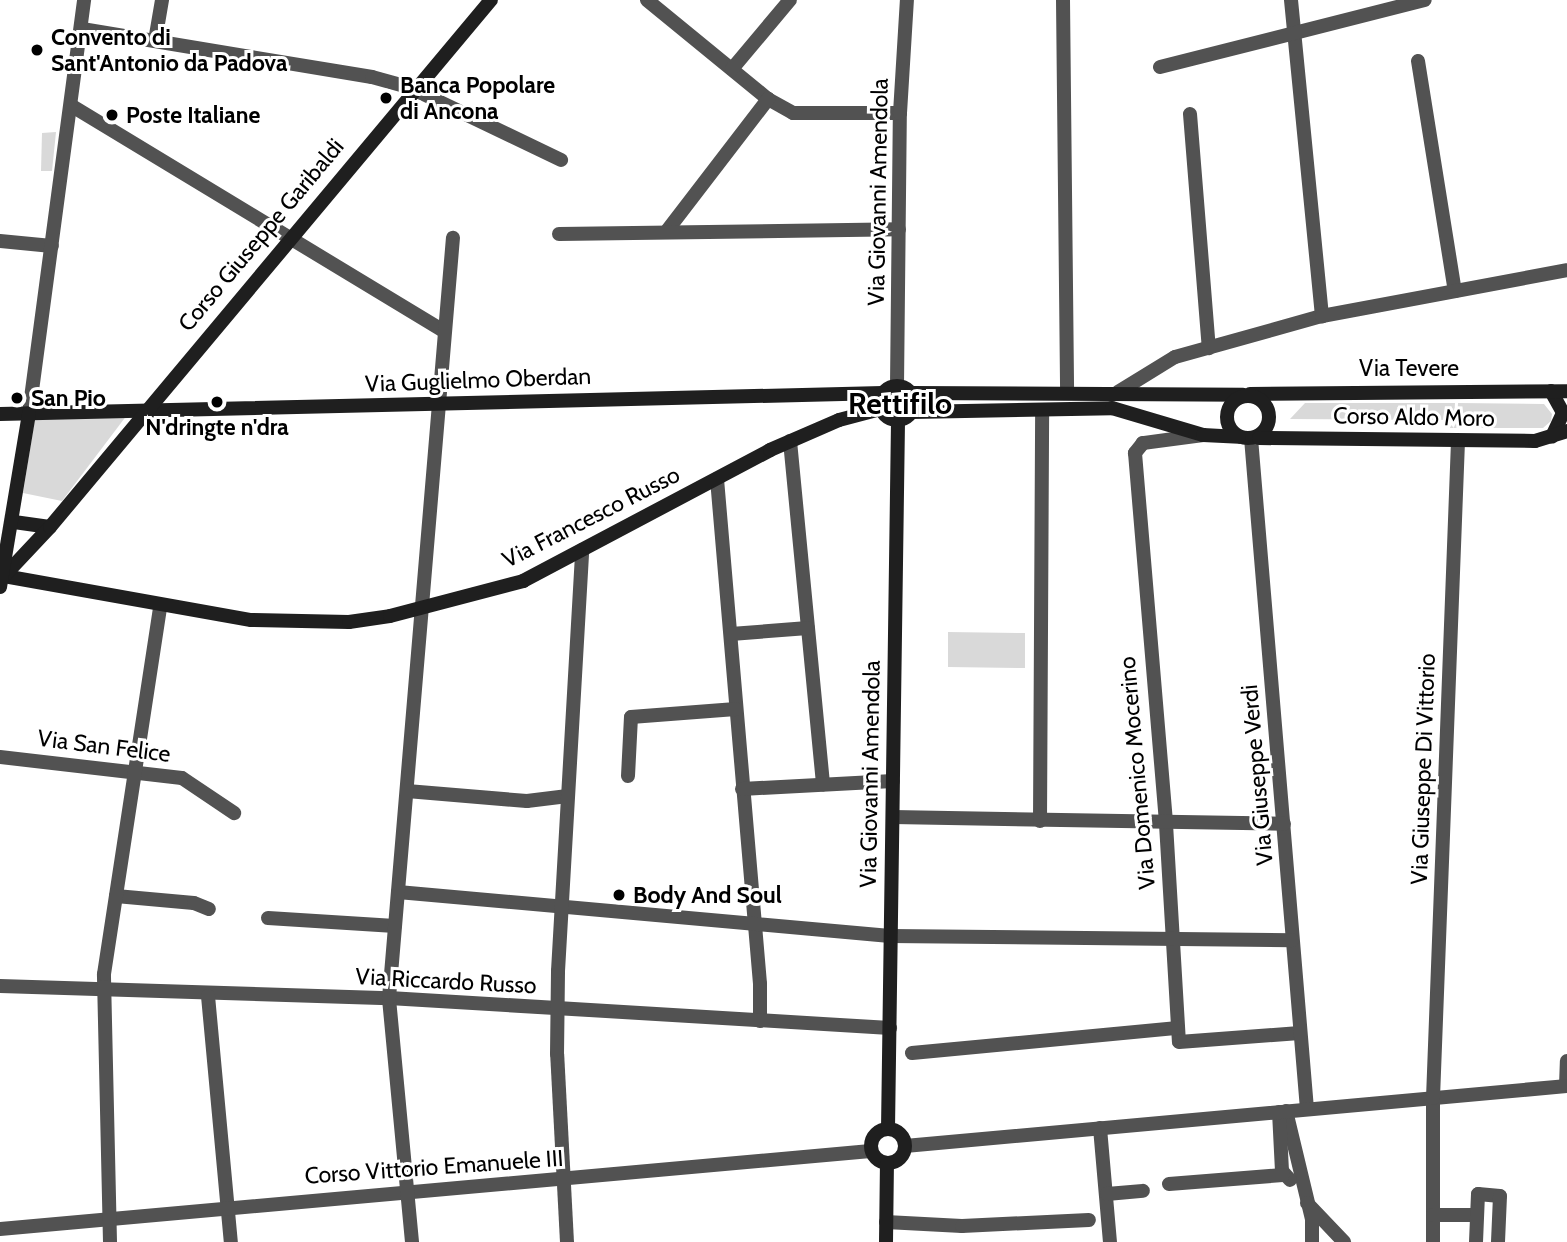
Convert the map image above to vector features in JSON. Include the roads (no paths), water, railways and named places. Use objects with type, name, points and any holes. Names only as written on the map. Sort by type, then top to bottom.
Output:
[{"type":"street","points":[[2,581],[14,522],[72,106],[84,0]]},
{"type":"street","points":[[155,41],[162,0]]},
{"type":"street","name":"Corso Giuseppe Garibaldi","points":[[2,581],[50,527],[143,410],[491,0]]},
{"type":"street","points":[[647,0],[768,99],[793,113],[900,113]]},
{"type":"street","points":[[732,69],[790,0]]},
{"type":"street","name":"Via Giovanni Amendola","points":[[897,386],[900,113],[907,0]]},
{"type":"street","points":[[1063,0],[1067,392]]},
{"type":"street","points":[[1291,0],[1322,316]]},
{"type":"street","points":[[1160,67],[1423,1]]},
{"type":"street","points":[[82,29],[416,90],[561,160]]},
{"type":"street","points":[[1418,61],[1455,291]]},
{"type":"street","points":[[666,232],[768,99]]},
{"type":"street","points":[[72,106],[444,331]]},
{"type":"street","points":[[1190,114],[1209,348]]},
{"type":"street","points":[[559,234],[899,229]]},
{"type":"street","points":[[412,1242],[389,998],[436,405],[453,238]]},
{"type":"street","points":[[0,241],[52,246]]},
{"type":"street","points":[[911,393],[912,412],[898,420],[881,409],[883,393],[897,386],[911,393],[1118,392],[1175,357],[1322,316],[1567,270]]},
{"type":"street","points":[[1551,391],[1563,413],[1560,426],[1551,438]]},
{"type":"street","name":"Via Tevere","points":[[1118,392],[1246,394],[1567,391]]},
{"type":"street","name":"Via Guglielmo Oberdan","points":[[0,414],[883,393]]},
{"type":"street","points":[[831,394],[839,420]]},
{"type":"street","points":[[1246,394],[1268,410],[1269,422],[1250,437],[1227,416],[1246,394]]},
{"type":"street","name":"Via Francesco Russo","points":[[2,581],[160,606],[290,622],[349,622],[421,610],[523,580],[814,429],[881,409]]},
{"type":"street","points":[[1040,821],[1042,410]]},
{"type":"street","name":"Corso Aldo Moro","points":[[912,412],[1130,411],[1203,435],[1250,437],[1458,441],[1551,438],[1567,430]]},
{"type":"street","name":"Via Giovanni Amendola","points":[[888,1129],[898,420]]},
{"type":"street","name":"Via Domenico Mocerino","points":[[1178,1028],[1166,824],[1135,453],[1143,443],[1203,435]]},
{"type":"street","name":"Via Giuseppe Verdi","points":[[1250,437],[1307,1109]]},
{"type":"street","points":[[790,441],[823,784]]},
{"type":"street","name":"Via Giuseppe Di Vittorio","points":[[1433,1242],[1433,1098],[1458,441]]},
{"type":"street","points":[[718,479],[755,923],[760,1021]]},
{"type":"street","points":[[14,522],[50,527]]},
{"type":"street","points":[[567,1242],[558,1010],[582,550]]},
{"type":"street","points":[[110,1242],[104,990],[160,606]]},
{"type":"street","points":[[731,634],[808,628]]},
{"type":"street","points":[[628,776],[631,717],[736,709]]},
{"type":"street","name":"Via San Felice","points":[[0,757],[182,778],[234,813]]},
{"type":"street","points":[[742,789],[893,782]]},
{"type":"street","points":[[407,791],[527,801],[568,796]]},
{"type":"street","points":[[893,817],[1166,824],[1284,824]]},
{"type":"street","points":[[398,892],[890,936],[1293,940]]},
{"type":"street","points":[[116,896],[194,903],[209,909]]},
{"type":"street","points":[[268,918],[396,926]]},
{"type":"street","name":"Via Riccardo Russo","points":[[0,986],[208,996],[389,998],[890,1028]]},
{"type":"street","points":[[208,996],[231,1242]]},
{"type":"street","points":[[912,1053],[1178,1028],[1179,1042],[1300,1034]]},
{"type":"street","points":[[905,1146],[1567,1086],[1567,1061]]},
{"type":"street","points":[[1283,1111],[1283,1175],[1344,1242]]},
{"type":"street","points":[[1283,1111],[1304,1196],[1312,1242]]},
{"type":"street","points":[[1100,1128],[1110,1242]]},
{"type":"street","points":[[888,1129],[898,1132],[905,1146],[902,1157],[887,1164],[871,1151],[874,1136],[888,1129]]},
{"type":"street","name":"Corso Vittorio Emanuele III","points":[[0,1229],[408,1191],[563,1181],[871,1151]]},
{"type":"street","points":[[886,1242],[887,1164]]},
{"type":"street","points":[[1170,1184],[1283,1175]]},
{"type":"street","points":[[1107,1194],[1143,1191]]},
{"type":"street","points":[[1476,1242],[1478,1194],[1500,1196],[1498,1242]]},
{"type":"street","points":[[1433,1215],[1477,1215]]},
{"type":"street","points":[[886,1222],[962,1226],[1089,1220]]},
{"type":"place","name":"Convento di Sant'Antonio da Padova","points":[[37,50]]},
{"type":"place","name":"Banca Popolare di Ancona","points":[[386,98]]},
{"type":"place","name":"Poste Italiane","points":[[112,115]]},
{"type":"place","name":"San Pio","points":[[17,398]]},
{"type":"place","name":"N'dringte n'dra","points":[[217,402]]},
{"type":"place","name":"Body And Soul","points":[[619,895]]},
{"type":"district","name":"Rettifilo","points":[[900,404]]}]
